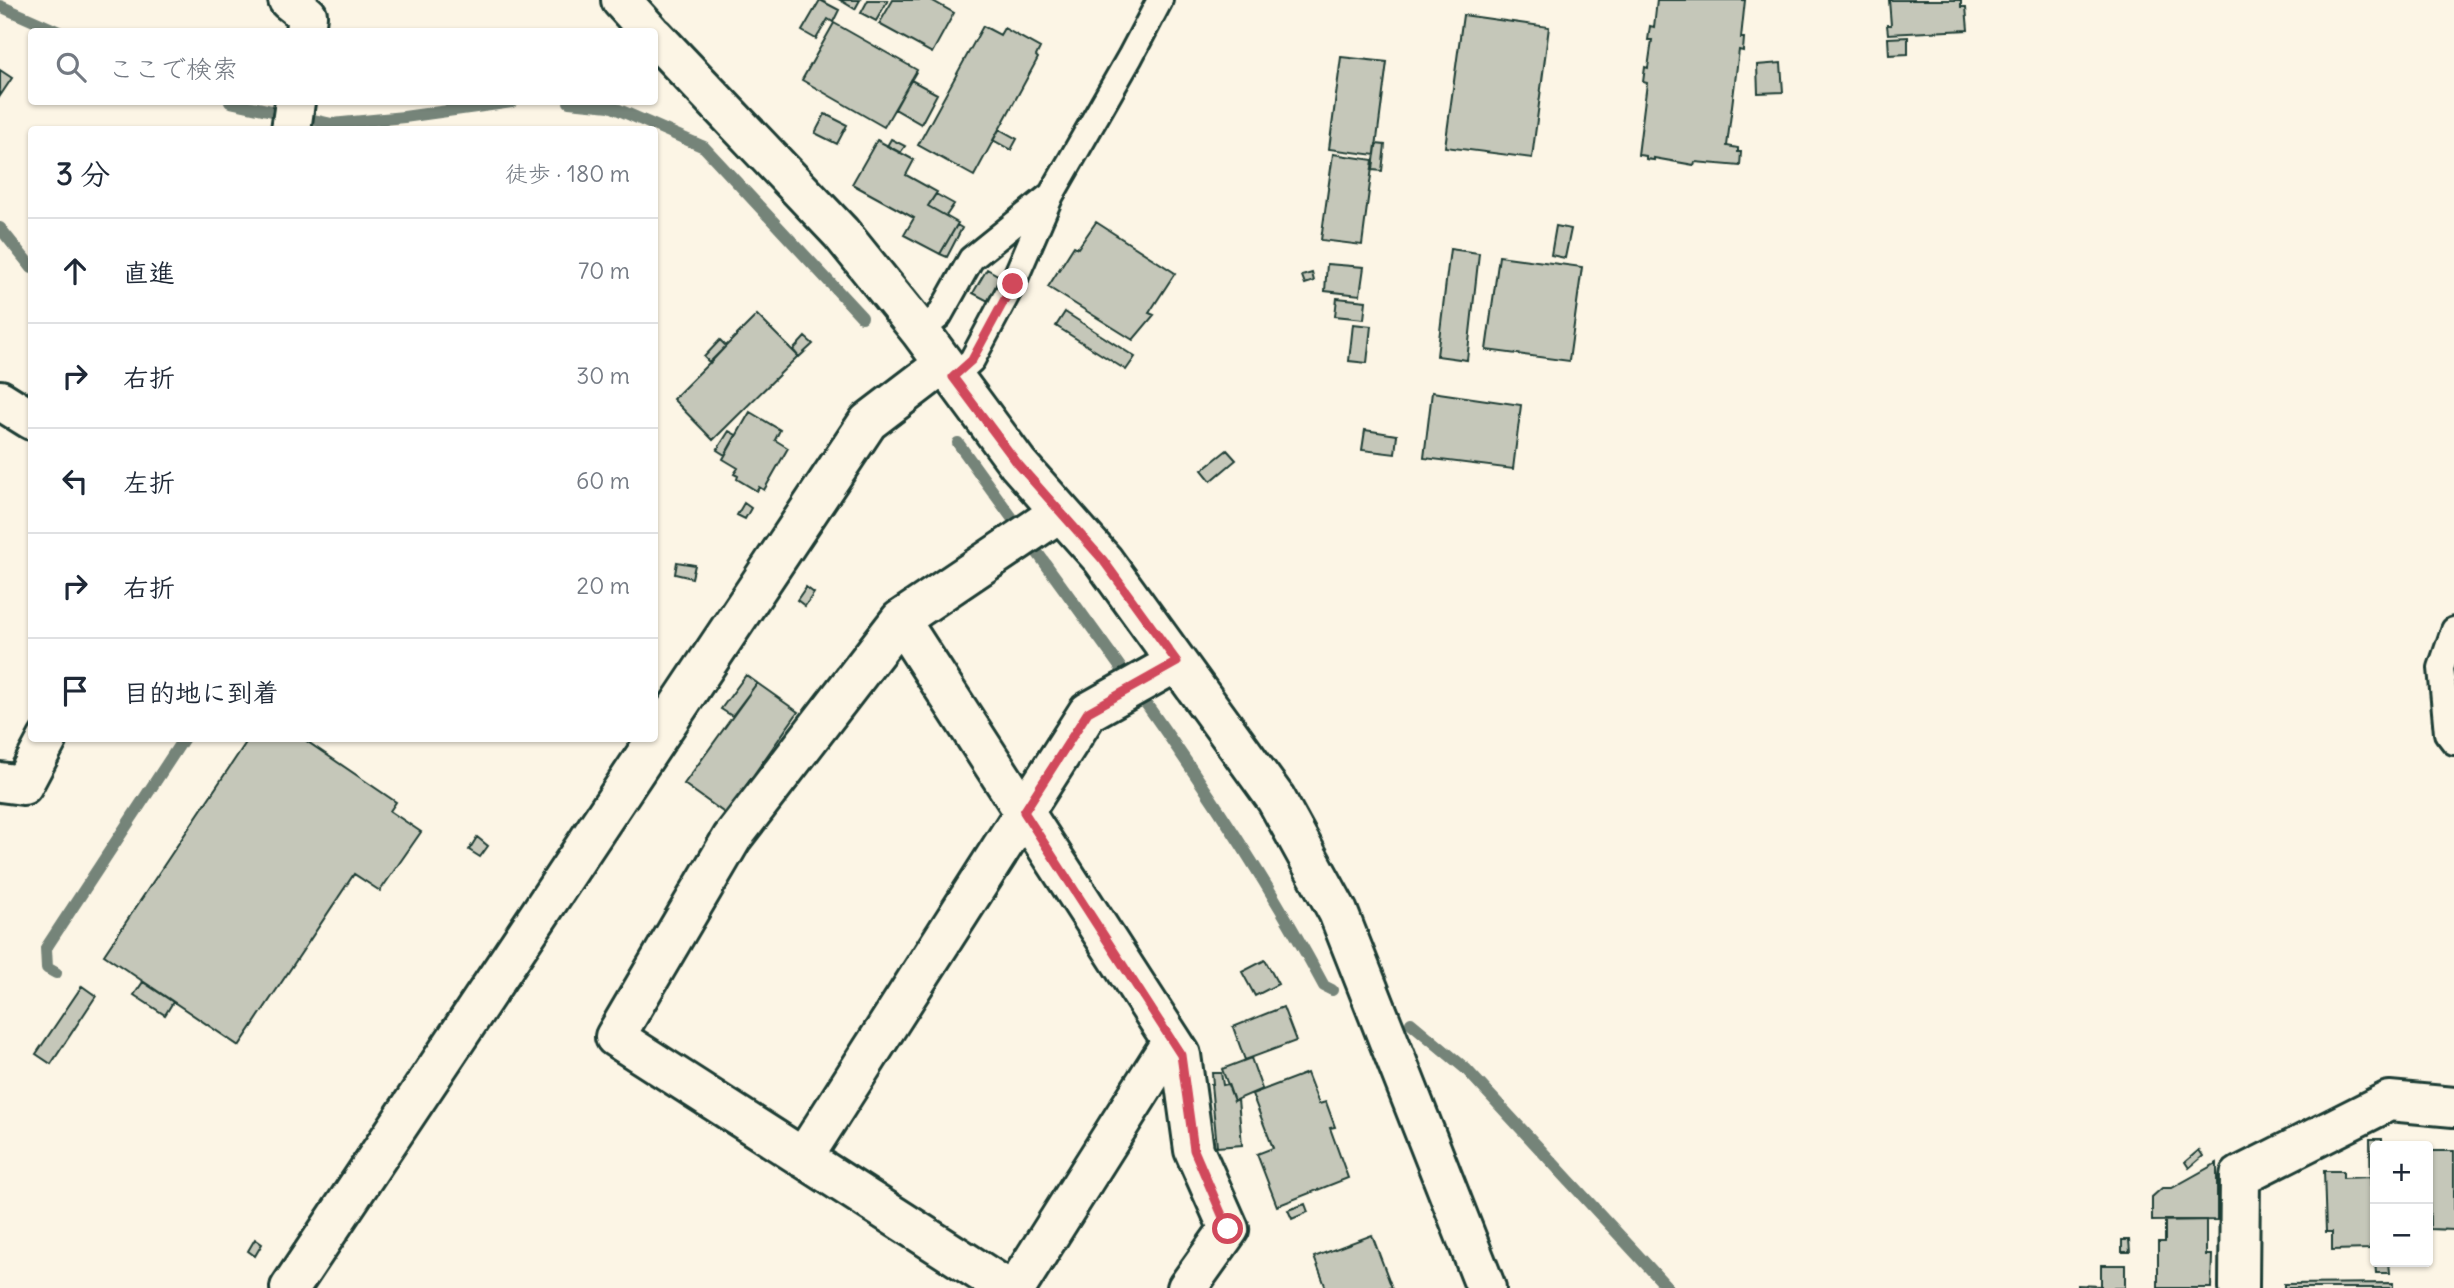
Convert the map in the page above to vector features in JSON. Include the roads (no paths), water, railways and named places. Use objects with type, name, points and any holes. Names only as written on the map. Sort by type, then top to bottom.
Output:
[{"type":"street","points":[[288,0],[307,15],[305,28]]},
{"type":"street","points":[[621,0],[646,28]]},
{"type":"street","points":[[658,40],[841,233],[920,331],[1018,464],[1103,560],[1276,799],[1338,912],[1486,1288]]},
{"type":"street","points":[[292,126],[295,105]]},
{"type":"street","points":[[658,737],[868,422],[948,371]]},
{"type":"street","points":[[0,400],[28,418]]},
{"type":"street","points":[[1006,1288],[615,1037],[732,838],[900,620],[1060,512]]},
{"type":"street","points":[[900,620],[1181,1055],[1194,1150],[1228,1229],[1187,1288]]},
{"type":"street","points":[[803,1158],[1088,712],[1177,662]]},
{"type":"street","points":[[0,782],[23,785],[46,742]]},
{"type":"street","points":[[290,1288],[654,742]]},
{"type":"street","points":[[1016,1288],[1172,1041]]},
{"type":"street","points":[[2239,1288],[2239,1176],[2389,1101],[2454,1107]]},
{"type":"lane","points":[[948,371],[972,360],[1013,284],[1051,195],[1160,0]]},
{"type":"lane","points":[[920,331],[939,316],[971,259],[1051,195]]},
{"type":"lane","points":[[2454,630],[2441,668],[2447,733],[2454,741]]},
{"type":"waterway","points":[[0,6],[50,28]]},
{"type":"waterway","points":[[244,105],[332,124],[490,105]]},
{"type":"waterway","points":[[600,105],[610,106],[656,126]]},
{"type":"waterway","points":[[658,127],[704,147],[862,317]]},
{"type":"waterway","points":[[0,228],[28,263]]},
{"type":"waterway","points":[[958,443],[1196,776],[1284,915],[1324,986],[1332,990]]},
{"type":"waterway","points":[[56,973],[47,968],[46,948],[181,742]]},
{"type":"waterway","points":[[1411,1023],[1466,1069],[1668,1288]]}]
